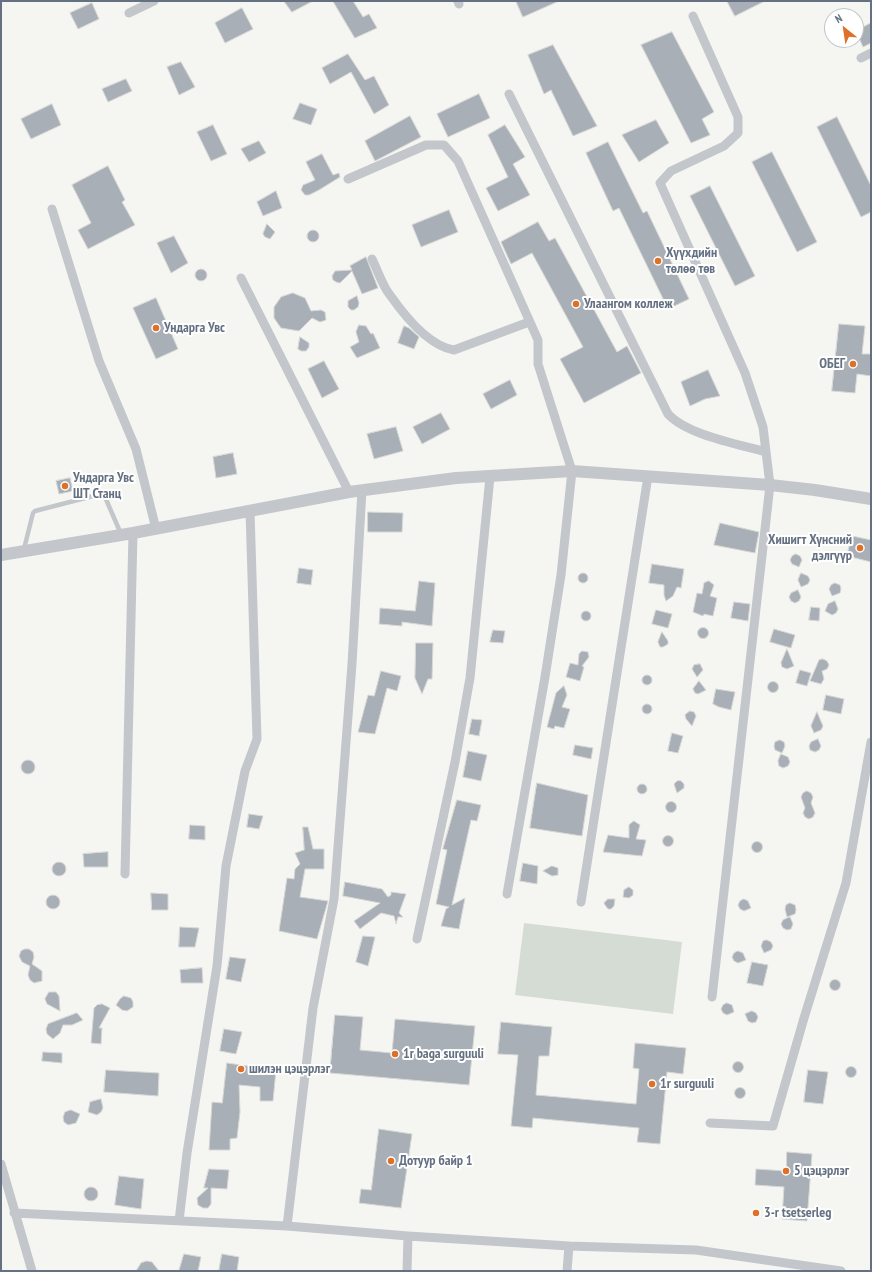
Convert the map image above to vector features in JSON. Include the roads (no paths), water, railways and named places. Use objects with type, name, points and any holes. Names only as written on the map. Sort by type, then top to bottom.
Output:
[{"type":"street","points":[[129,13],[154,1]]},
{"type":"street","points":[[692,16],[738,117],[738,133],[724,146],[671,171],[660,183],[745,373],[763,427],[770,484],[712,996]]},
{"type":"street","points":[[861,58],[871,53]]},
{"type":"street","points":[[509,94],[668,414],[675,423],[687,429],[766,452]]},
{"type":"street","points":[[348,179],[426,145],[444,145],[458,161],[538,340],[538,364],[572,471],[559,591],[507,894]]},
{"type":"street","points":[[52,210],[99,361],[136,449],[156,529]]},
{"type":"street","points":[[372,259],[389,294],[402,311],[412,323],[443,348],[454,350],[529,322]]},
{"type":"street","points":[[241,278],[349,492]]},
{"type":"street","points":[[1,555],[156,529],[349,492],[456,478],[572,471],[770,484],[871,499]]},
{"type":"street","points":[[581,902],[648,476]]},
{"type":"street","points":[[417,939],[455,762],[470,678],[490,477]]},
{"type":"street","points":[[288,1226],[313,1008],[334,899],[352,664],[362,490]]},
{"type":"street","points":[[179,1221],[187,1153],[217,966],[226,866],[245,771],[257,739],[250,511]]},
{"type":"street","points":[[125,874],[127,534]]},
{"type":"street","points":[[710,1123],[773,1126],[804,1018],[846,883],[871,742]]},
{"type":"street","points":[[1,1164],[32,1271]]},
{"type":"street","points":[[14,1213],[288,1226],[408,1236],[569,1246],[696,1250],[841,1271]]},
{"type":"street","points":[[407,1271],[408,1236]]},
{"type":"street","points":[[566,1271],[569,1246]]},
{"type":"lane","points":[[24,551],[33,513],[35,511],[97,495],[105,497],[127,534]]},
{"type":"place","name":"Хүүхдийн төлөө төв","points":[[658,261]]},
{"type":"place","name":"Улаангом коллеж","points":[[576,304]]},
{"type":"place","name":"Ундарга Увс","points":[[156,328]]},
{"type":"place","name":"ОБЕГ","points":[[853,364]]},
{"type":"place","name":"Ундарга Увс ШТ Станц","points":[[65,486]]},
{"type":"place","name":"Хишигт Хүнсний дэлгүүр","points":[[860,548]]},
{"type":"place","name":"1r baga surguuli","points":[[395,1054]]},
{"type":"place","name":"шилэн цэцэрлэг","points":[[241,1069]]},
{"type":"place","name":"1r surguuli","points":[[652,1084]]},
{"type":"place","name":"Дотуур байр 1","points":[[391,1161]]},
{"type":"place","name":"5 цэцэрлэг","points":[[786,1171]]},
{"type":"place","name":"3-r tsetserleg","points":[[756,1213]]}]
